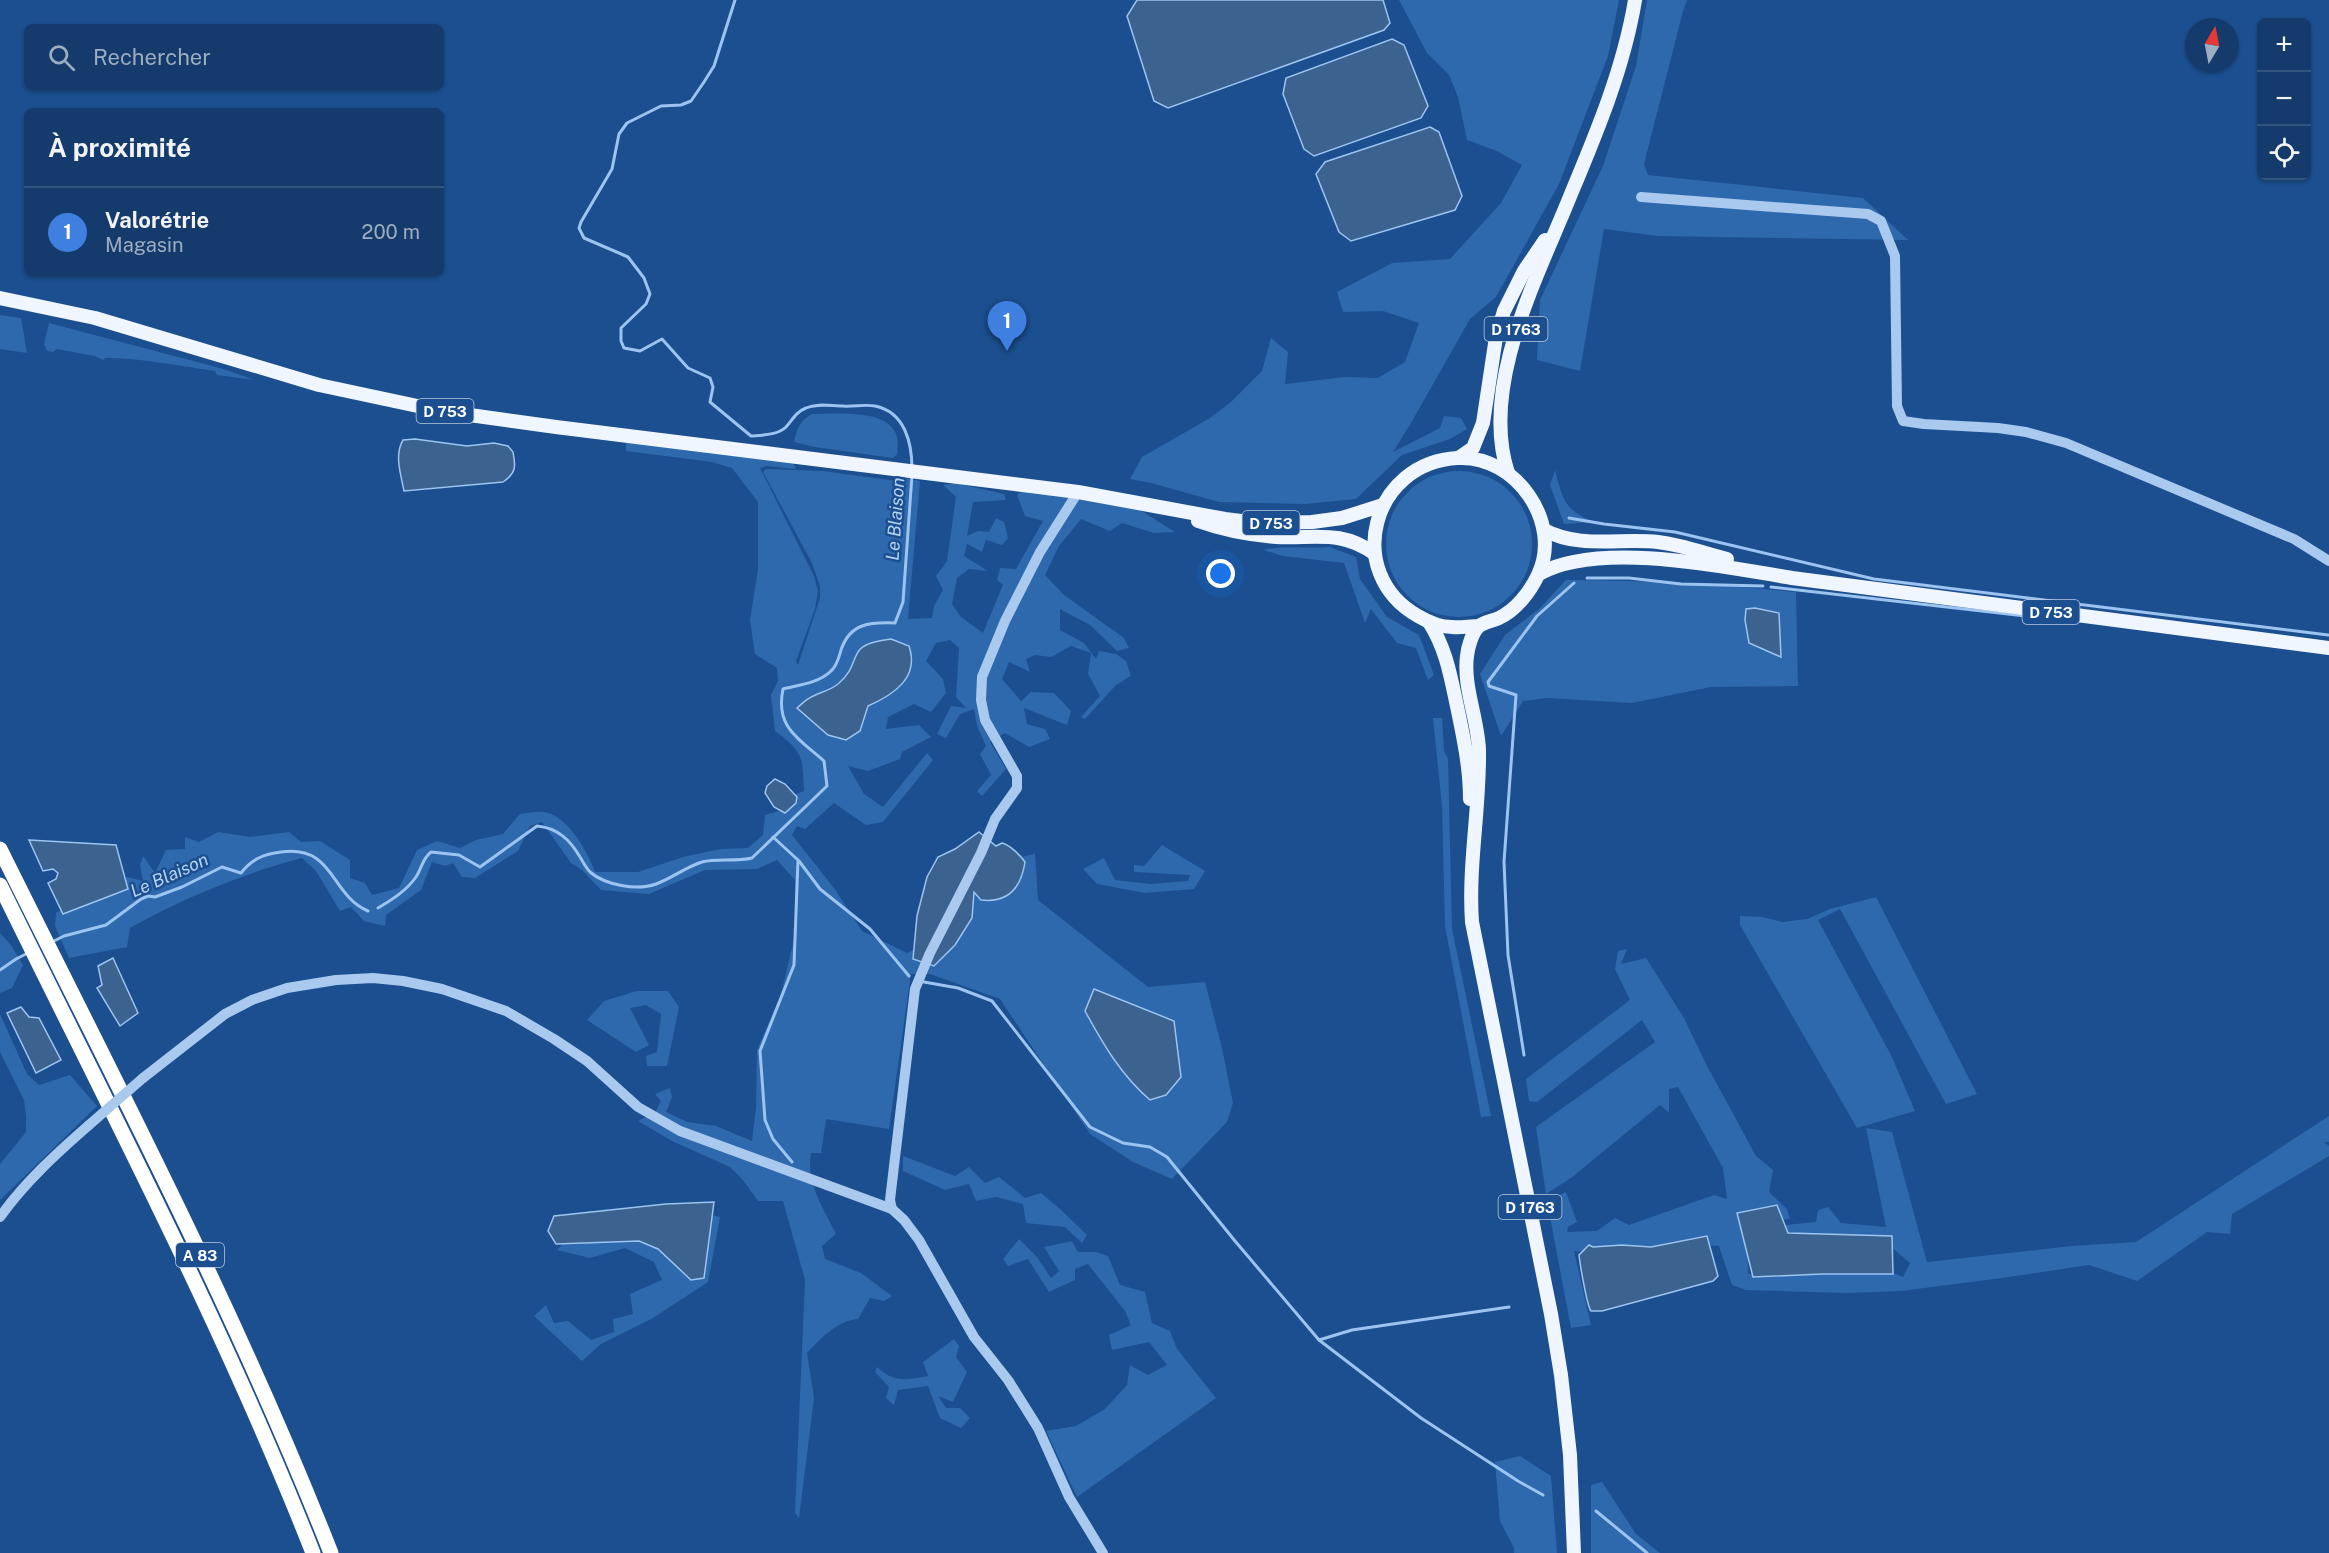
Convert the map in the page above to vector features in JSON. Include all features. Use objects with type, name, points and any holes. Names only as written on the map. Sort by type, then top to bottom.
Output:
[{"type":"highway","name":"A 83","points":[[0,849],[39,929],[49,967],[283,1475],[313,1553]]},
{"type":"highway","name":"A 83","points":[[0,885],[24,937],[49,967],[236,1330],[294,1461],[331,1553]]},
{"type":"main road","name":"D 1763","points":[[1508,472],[1503,456],[1500,430],[1505,381],[1514,337],[1525,302],[1606,107],[1630,30],[1635,0]]},
{"type":"main road","name":"D 1763","points":[[1460,457],[1473,448],[1483,423],[1496,337],[1504,311],[1524,271],[1571,195]]},
{"type":"main road","name":"D 753","points":[[0,298],[105,321],[319,385],[441,411],[1078,492],[1225,519],[1280,523],[1342,518],[1383,505]]},
{"type":"main road","points":[[1460,457],[1485,461],[1508,472],[1526,490],[1538,509],[1544,530],[1544,552],[1539,574],[1523,600],[1501,617],[1479,626],[1452,627],[1429,622],[1406,609],[1390,593],[1379,572],[1375,554],[1375,532],[1383,505],[1394,488],[1412,471],[1433,461],[1460,457]]},
{"type":"main road","name":"D 753","points":[[1159,507],[1222,530],[1255,535],[1344,538],[1363,545],[1375,554]]},
{"type":"main road","name":"D 753","points":[[1544,530],[1572,541],[1634,541],[1678,546],[1792,578]]},
{"type":"main road","name":"D 753","points":[[1539,574],[1551,567],[1568,563],[1623,558],[1663,559],[1792,578],[2329,647]]},
{"type":"main road","name":"D 1763","points":[[1429,622],[1446,654],[1466,741],[1470,791],[1472,922],[1560,1365],[1570,1455],[1574,1553]]},
{"type":"main road","name":"D 1763","points":[[1471,864],[1479,780],[1479,747],[1466,670],[1467,653],[1473,635],[1479,626]]},
{"type":"street","points":[[1641,197],[1868,214],[1881,221],[1895,256],[1897,406],[1903,421],[1998,428],[2026,432],[2066,443],[2294,539],[2329,561]]},
{"type":"street","points":[[892,1209],[890,1191],[915,989],[927,959],[981,853],[995,819],[1017,788],[1017,776],[986,720],[981,700],[982,677],[990,654],[1040,552],[1078,492]]},
{"type":"street","points":[[0,1217],[13,1199],[52,1158],[143,1078],[225,1014],[252,1000],[286,988],[336,980],[373,978],[442,988],[506,1011],[554,1039],[586,1061],[638,1107],[680,1131],[892,1209],[919,1239],[975,1337],[1008,1380],[1038,1428],[1069,1497],[1102,1553]]},
{"type":"shaded area","points":[[1137,0],[1383,0],[1390,23],[1384,30],[1168,108],[1154,101],[1127,16]]},
{"type":"shaded area","points":[[1399,0],[1619,0],[1608,56],[1559,184],[1496,297],[1470,319],[1393,452],[1440,428],[1444,416],[1461,418],[1467,429],[1450,439],[1402,455],[1356,499],[1305,504],[1219,502],[1130,479],[1142,457],[1210,418],[1231,402],[1262,371],[1271,338],[1288,352],[1285,384],[1345,377],[1378,378],[1405,362],[1419,323],[1383,311],[1343,312],[1337,292],[1392,263],[1450,259],[1501,203],[1522,165],[1497,151],[1467,140],[1458,97],[1449,75],[1427,53]]},
{"type":"shaded area","points":[[1647,0],[1687,0],[1644,164],[1648,175],[1863,198],[1908,240],[1658,236],[1604,229],[1580,371],[1537,360],[1540,300],[1603,166],[1636,66]]},
{"type":"shaded area","points":[[1392,39],[1404,45],[1428,106],[1421,118],[1314,156],[1304,149],[1283,94],[1286,78]]},
{"type":"shaded area","points":[[1430,127],[1439,132],[1462,196],[1455,210],[1351,241],[1339,232],[1316,174],[1325,162]]},
{"type":"shaded area","points":[[0,315],[21,318],[27,353],[0,349]]},
{"type":"shaded area","points":[[49,323],[220,368],[255,380],[217,375],[215,371],[160,363],[119,358],[105,358],[104,360],[57,349],[53,352],[47,351],[44,344]]},
{"type":"shaded area","points":[[812,414],[855,414],[882,420],[892,428],[897,439],[897,454],[893,458],[794,442],[800,425]]},
{"type":"shaded area","points":[[415,439],[467,446],[494,443],[508,446],[513,452],[514,469],[503,482],[404,491],[399,465],[400,446],[403,440]]},
{"type":"shaded area","points":[[626,440],[793,463],[796,469],[766,466],[760,468],[814,576],[818,591],[815,609],[796,661],[798,665],[820,598],[820,586],[812,563],[763,472],[766,469],[823,471],[904,482],[905,478],[920,481],[908,619],[932,618],[934,606],[943,590],[936,576],[947,561],[956,497],[943,485],[955,483],[1004,494],[1006,500],[973,502],[967,536],[978,531],[989,532],[996,518],[1004,522],[1008,538],[1002,545],[986,540],[982,552],[967,544],[964,556],[988,571],[969,569],[957,578],[952,604],[961,617],[983,633],[1003,585],[997,580],[1000,568],[1016,569],[1043,521],[1025,516],[1017,495],[1023,490],[1140,510],[1175,532],[1154,533],[1122,523],[1110,531],[1081,519],[1059,546],[1045,575],[1064,595],[1124,638],[1129,648],[1117,651],[1090,625],[1060,609],[1060,630],[1084,643],[1096,659],[1099,651],[1116,654],[1126,661],[1131,676],[1116,685],[1085,719],[1081,717],[1100,696],[1088,674],[1091,653],[1071,646],[1051,657],[1035,655],[1026,659],[1030,672],[1009,662],[1002,679],[1021,701],[1031,692],[1054,693],[1071,711],[1067,725],[1024,708],[1027,724],[1045,729],[1050,739],[1029,747],[1005,733],[990,742],[1006,769],[982,796],[977,791],[991,775],[980,754],[986,746],[977,726],[974,709],[960,714],[946,738],[937,734],[951,706],[966,708],[956,697],[959,648],[950,640],[936,643],[926,661],[943,679],[946,693],[931,712],[914,704],[888,717],[886,729],[919,725],[931,737],[902,752],[900,759],[868,771],[848,766],[864,794],[883,807],[927,753],[933,760],[883,822],[866,825],[834,803],[805,829],[797,826],[792,835],[834,888],[862,931],[907,953],[955,932],[974,890],[1025,863],[1021,857],[1035,854],[1038,900],[1148,987],[1205,982],[1233,1103],[1227,1122],[1172,1179],[1133,1162],[1090,1134],[1000,999],[930,974],[911,974],[889,1129],[826,1119],[821,1153],[811,1153],[813,1185],[836,1234],[822,1246],[825,1259],[861,1273],[892,1296],[884,1301],[870,1298],[858,1319],[837,1327],[807,1353],[814,1398],[799,1518],[795,1513],[805,1280],[783,1201],[758,1201],[730,1167],[672,1141],[638,1121],[656,1111],[661,1101],[655,1094],[670,1088],[672,1097],[666,1112],[687,1122],[716,1126],[752,1141],[756,1108],[757,1050],[781,994],[795,935],[795,880],[777,860],[757,869],[705,870],[649,894],[601,890],[582,870],[571,863],[542,822],[530,826],[518,851],[475,878],[462,877],[453,863],[445,866],[432,862],[421,890],[386,915],[385,926],[364,921],[351,907],[340,911],[316,871],[302,858],[235,879],[150,917],[130,928],[127,947],[69,958],[55,926],[56,913],[69,904],[116,886],[127,877],[143,881],[140,865],[143,856],[155,873],[166,850],[185,849],[185,837],[199,842],[218,832],[250,837],[289,832],[301,842],[320,841],[350,860],[350,878],[365,883],[372,895],[399,888],[417,850],[437,841],[460,848],[476,840],[503,834],[520,814],[532,812],[544,812],[561,820],[582,845],[595,872],[638,872],[683,857],[720,849],[748,848],[763,835],[765,815],[783,810],[786,798],[804,791],[800,756],[775,731],[771,695],[778,681],[777,668],[755,654],[750,620],[758,569],[758,502],[732,468],[712,462],[626,451]]},
{"type":"shaded area","points":[[1555,470],[1560,489],[1570,508],[1593,522],[1564,524],[1550,485]]},
{"type":"shaded area","points":[[1459,471],[1473,472],[1487,477],[1500,483],[1511,492],[1520,503],[1526,516],[1531,530],[1531,558],[1526,572],[1520,585],[1511,596],[1500,605],[1487,611],[1473,616],[1459,617],[1445,616],[1431,611],[1418,605],[1407,596],[1398,585],[1392,572],[1387,558],[1386,544],[1387,530],[1392,516],[1398,503],[1407,492],[1418,483],[1431,477],[1445,472]]},
{"type":"shaded area","points":[[1330,547],[1356,557],[1360,579],[1387,617],[1419,635],[1434,675],[1428,680],[1416,648],[1397,643],[1371,609],[1365,623],[1344,563],[1283,556],[1263,550]]},
{"type":"shaded area","points":[[1566,580],[1681,583],[1796,592],[1798,686],[1711,687],[1632,703],[1547,698],[1523,701],[1501,736],[1480,674],[1505,635],[1539,609]]},
{"type":"shaded area","points":[[1755,608],[1779,613],[1781,657],[1749,643],[1745,620],[1746,609]]},
{"type":"shaded area","points":[[891,639],[909,646],[911,667],[902,684],[895,691],[868,706],[860,731],[846,740],[828,735],[797,708],[805,701],[838,684],[851,668],[856,655],[866,645]]},
{"type":"shaded area","points":[[1433,718],[1442,718],[1444,751],[1448,759],[1452,929],[1491,1116],[1481,1117],[1445,926],[1442,806]]},
{"type":"shaded area","points":[[775,779],[785,784],[797,797],[796,803],[785,813],[774,807],[765,793],[767,786]]},
{"type":"shaded area","points":[[979,832],[996,846],[1005,844],[1020,856],[1025,862],[1020,880],[1011,892],[998,899],[981,900],[974,892],[972,918],[955,945],[934,966],[913,959],[917,916],[927,877],[938,857],[955,849]]},
{"type":"shaded area","points":[[29,840],[116,845],[128,889],[63,914],[48,883],[56,879],[58,873],[53,869],[43,871]]},
{"type":"shaded area","points":[[1162,845],[1205,871],[1194,889],[1145,893],[1097,884],[1083,869],[1104,858],[1115,880],[1151,884],[1188,881],[1190,875],[1134,872],[1134,865],[1144,866]]},
{"type":"shaded area","points":[[1876,897],[1977,1094],[1946,1104],[1840,909],[1818,920],[1891,1055],[1915,1111],[1857,1128],[1740,925],[1740,916],[1762,917],[1783,922],[1807,919],[1830,909]]},
{"type":"shaded area","points":[[0,933],[11,945],[23,965],[12,988],[0,993]]},
{"type":"shaded area","points":[[1627,949],[1621,964],[1646,958],[1684,1018],[1756,1156],[1773,1170],[1769,1192],[1787,1209],[1790,1219],[1747,1217],[1748,1274],[1873,1265],[1903,1277],[1910,1263],[1883,1240],[1784,1238],[1785,1225],[1816,1222],[1818,1210],[1828,1207],[1841,1223],[1886,1227],[1866,1128],[1892,1132],[1927,1262],[2072,1246],[2136,1242],[2329,1116],[2329,1142],[2324,1142],[2329,1146],[2329,1156],[2232,1214],[2230,1234],[2207,1232],[2137,1281],[2089,1265],[1901,1291],[1847,1293],[1746,1290],[1732,1285],[1719,1246],[1692,1244],[1640,1255],[1574,1251],[1591,1325],[1571,1328],[1547,1201],[1566,1192],[1577,1222],[1568,1227],[1567,1232],[1597,1231],[1615,1218],[1629,1225],[1714,1195],[1727,1199],[1723,1168],[1678,1087],[1669,1089],[1669,1113],[1660,1105],[1571,1178],[1546,1194],[1536,1127],[1655,1042],[1642,1020],[1537,1102],[1529,1101],[1526,1079],[1630,1000],[1615,969],[1618,951]]},
{"type":"shaded area","points":[[113,958],[138,1013],[120,1026],[97,988],[102,985],[98,966]]},
{"type":"shaded area","points":[[1094,989],[1174,1021],[1181,1077],[1166,1095],[1150,1100],[1113,1058],[1085,1011]]},
{"type":"shaded area","points":[[637,991],[668,991],[679,1007],[667,1066],[647,1066],[646,1056],[657,1052],[661,1014],[646,1005],[630,1008],[649,1045],[636,1052],[587,1020],[604,1001]]},
{"type":"shaded area","points":[[21,1007],[29,1017],[39,1018],[61,1060],[36,1073],[7,1013]]},
{"type":"shaded area","points":[[0,1014],[27,1074],[39,1085],[70,1075],[97,1106],[0,1200],[0,1164],[26,1132],[26,1116],[24,1100],[0,1052]]},
{"type":"shaded area","points":[[903,1156],[955,1176],[969,1167],[985,1183],[999,1177],[1025,1198],[1041,1193],[1087,1235],[1082,1243],[1065,1227],[1026,1223],[1023,1204],[996,1197],[976,1201],[969,1184],[945,1190],[903,1171]]},
{"type":"shaded area","points":[[714,1202],[704,1278],[691,1280],[658,1249],[639,1241],[556,1244],[548,1231],[554,1216],[666,1204]]},
{"type":"shaded area","points":[[1777,1205],[1788,1233],[1892,1236],[1893,1274],[1753,1277],[1737,1213]]},
{"type":"shaded area","points":[[705,1213],[720,1217],[708,1282],[653,1318],[601,1344],[582,1361],[534,1316],[546,1305],[554,1323],[568,1321],[591,1340],[614,1332],[613,1319],[633,1314],[630,1294],[662,1280],[654,1262],[625,1248],[590,1258],[557,1250],[574,1232]]},
{"type":"shaded area","points":[[1707,1236],[1718,1276],[1713,1281],[1602,1311],[1591,1311],[1589,1308],[1579,1255],[1589,1245],[1593,1247],[1622,1245],[1651,1247]]},
{"type":"shaded area","points":[[1019,1239],[1037,1257],[1051,1278],[1059,1271],[1044,1247],[1072,1241],[1078,1252],[1096,1252],[1108,1256],[1120,1285],[1145,1292],[1152,1323],[1170,1331],[1177,1349],[1216,1398],[1077,1497],[1046,1431],[1076,1426],[1105,1409],[1127,1385],[1130,1365],[1148,1375],[1167,1365],[1149,1342],[1112,1350],[1109,1335],[1131,1325],[1125,1311],[1088,1264],[1075,1269],[1075,1280],[1049,1292],[1028,1259],[1008,1266],[1003,1259]]},
{"type":"shaded area","points":[[954,1339],[959,1346],[956,1357],[967,1372],[953,1402],[938,1396],[946,1408],[960,1408],[970,1418],[961,1428],[940,1418],[928,1386],[898,1390],[894,1405],[886,1398],[889,1387],[875,1372],[877,1367],[895,1378],[913,1379],[928,1376],[923,1362]]},
{"type":"shaded area","points":[[1520,1456],[1551,1476],[1557,1553],[1514,1553],[1514,1548],[1500,1521],[1495,1462]]},
{"type":"shaded area","points":[[1602,1482],[1636,1534],[1660,1553],[1591,1553],[1591,1485]]},
{"type":"waterway","name":"Le Blaison","points":[[735,0],[714,66],[691,101],[681,105],[661,106],[627,123],[619,134],[612,169],[581,222],[579,228],[584,238],[628,257],[644,278],[650,294],[646,304],[621,328],[621,341],[624,348],[640,351],[662,339],[688,368],[710,378],[713,387],[710,402],[751,436],[779,432],[800,412],[815,406],[871,405],[885,409],[900,422],[905,430],[912,469]]},
{"type":"waterway","name":"Le Blaison","points":[[378,908],[408,886],[431,852],[459,855],[480,867],[537,826],[551,829],[563,836],[596,877],[622,886],[640,887],[656,884],[702,862],[752,858],[827,786],[824,761],[797,738],[786,722],[782,713],[783,689],[808,683],[831,671],[838,661],[845,641],[855,629],[869,624],[895,623],[903,602],[912,475]]},
{"type":"waterway","points":[[1569,518],[1675,532],[1874,579],[2328,635]]},
{"type":"waterway","points":[[1587,578],[1629,578],[1681,584],[1763,586]]},
{"type":"waterway","points":[[1524,1055],[1508,955],[1504,862],[1516,695],[1489,686],[1488,682],[1537,616],[1574,583]]},
{"type":"waterway","points":[[1771,587],[2042,618]]},
{"type":"waterway","points":[[773,837],[798,860],[794,965],[760,1051],[765,1120],[773,1139],[792,1162]]},
{"type":"waterway","name":"Le Blaison","points":[[50,943],[64,936],[106,925],[148,896],[155,897],[182,887],[222,867],[241,873],[259,858],[281,852],[299,852],[312,856],[322,863],[355,903],[368,911]]},
{"type":"waterway","points":[[799,861],[820,889],[870,929],[909,976]]},
{"type":"waterway","name":"Le Blaison","points":[[0,970],[28,953]]},
{"type":"waterway","points":[[924,982],[958,988],[992,1001],[1090,1127],[1123,1143],[1150,1147],[1167,1157],[1319,1340],[1352,1330],[1509,1307]]},
{"type":"waterway","points":[[1319,1340],[1421,1418],[1543,1495]]},
{"type":"waterway","points":[[1596,1511],[1647,1553]]},
{"type":"place","name":"Valorétrie","points":[[1007,351]]}]
